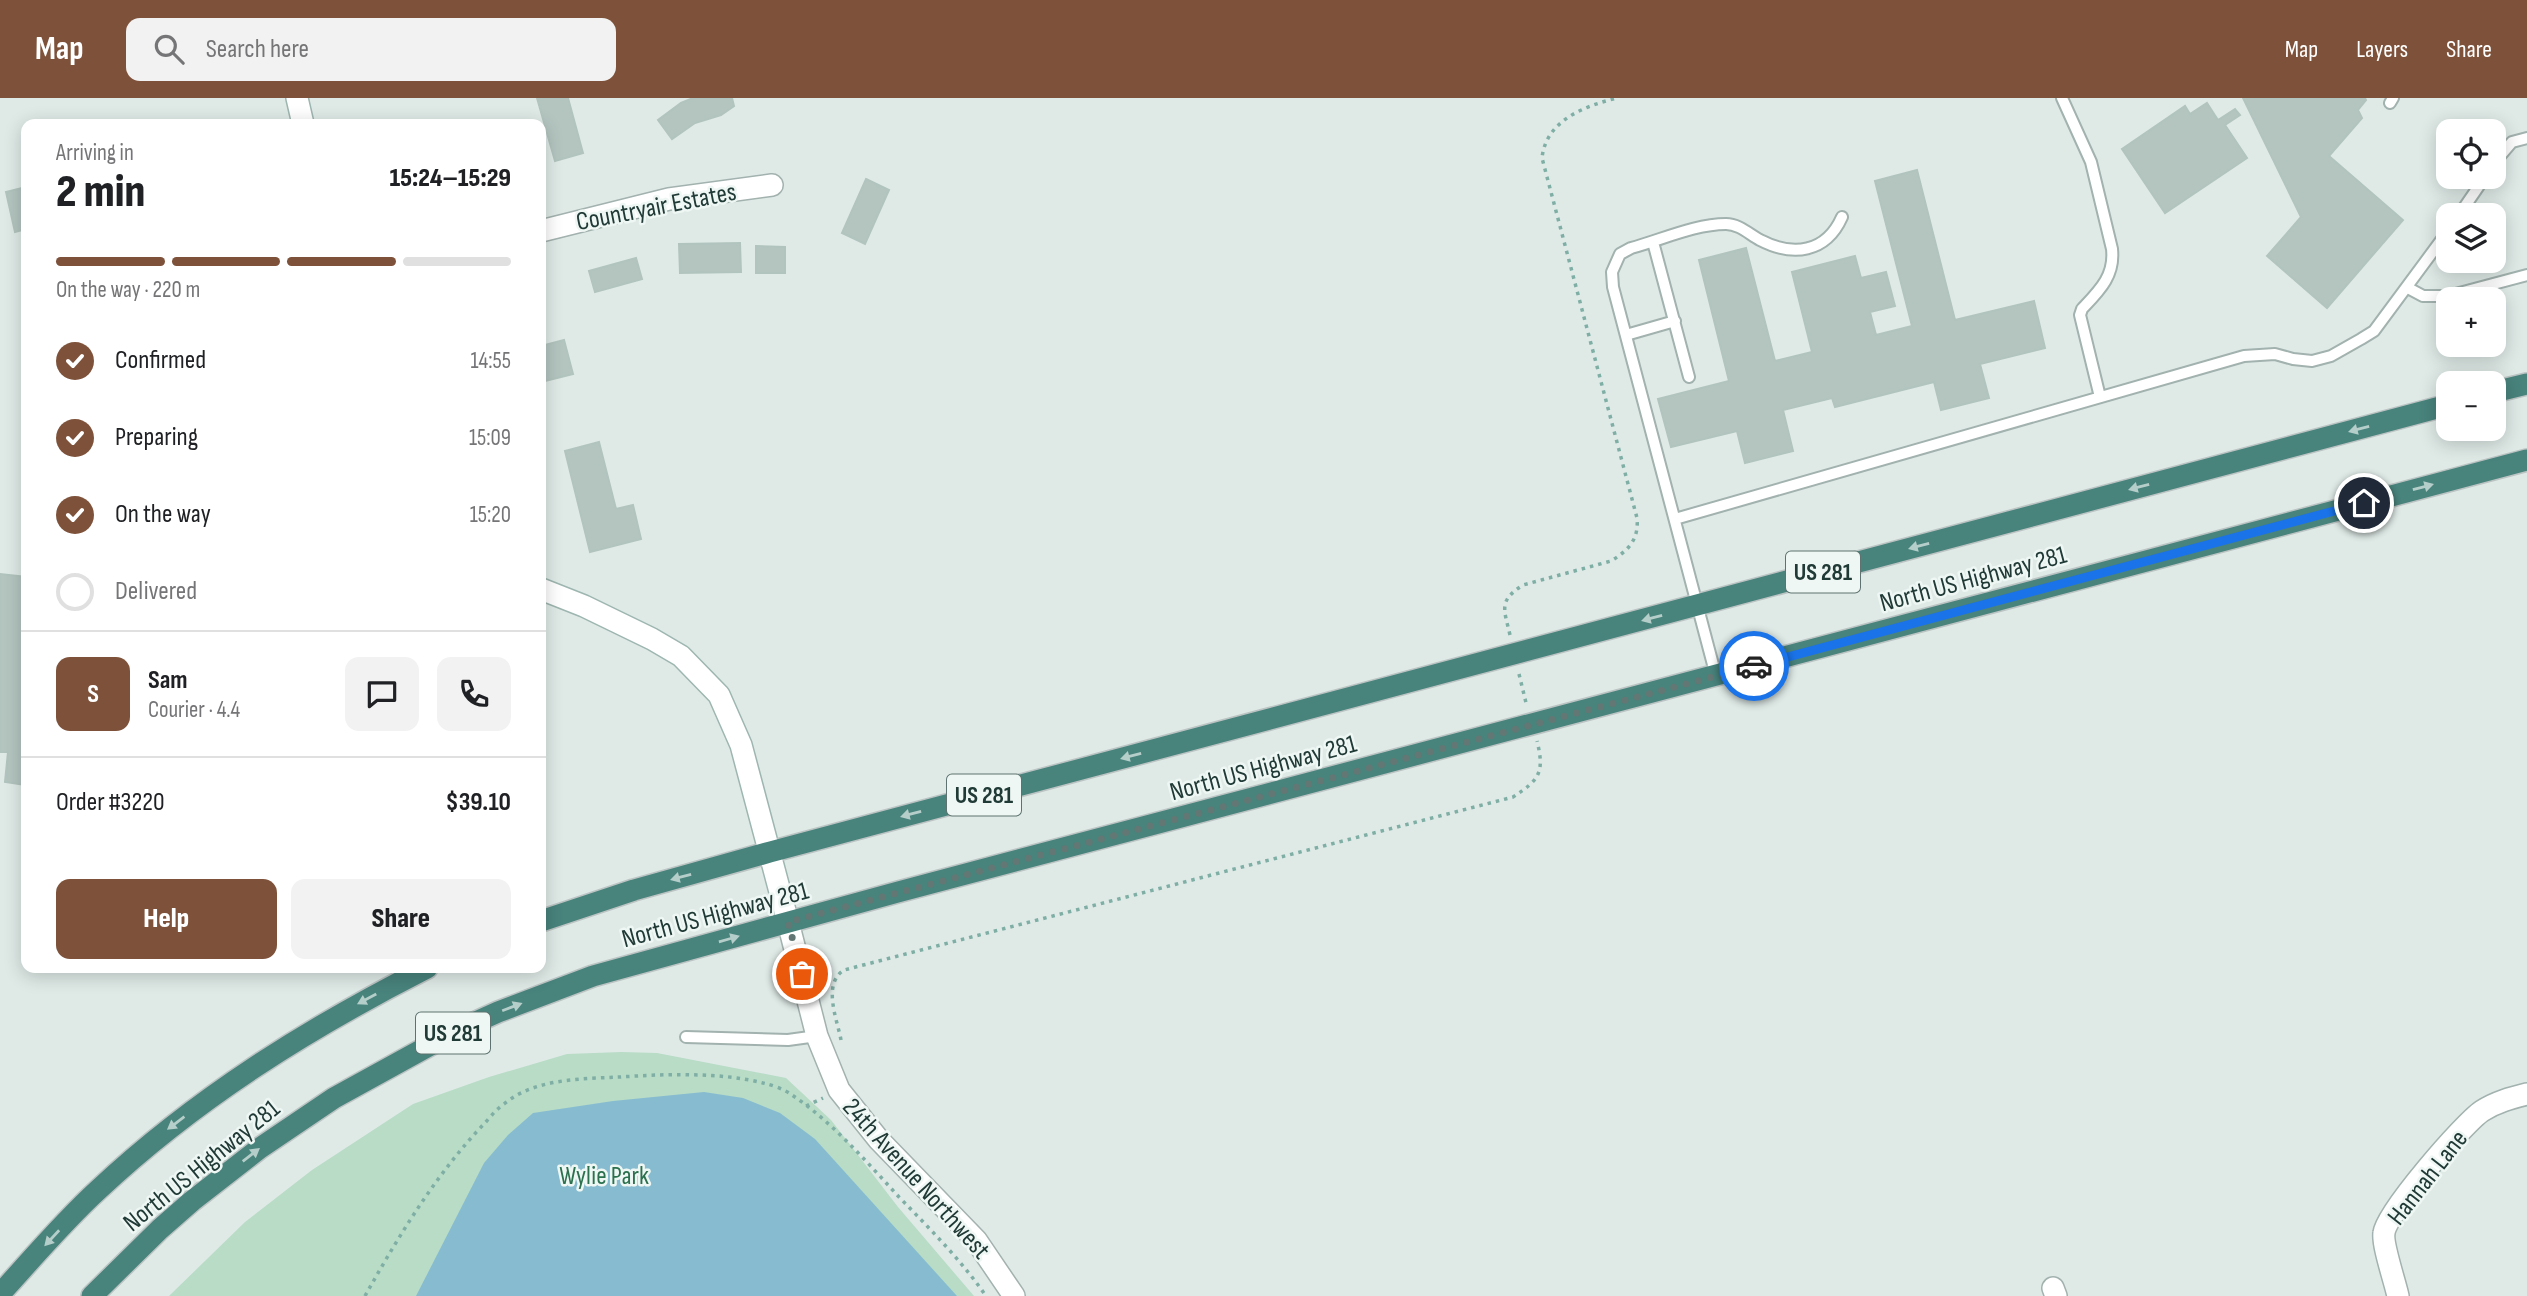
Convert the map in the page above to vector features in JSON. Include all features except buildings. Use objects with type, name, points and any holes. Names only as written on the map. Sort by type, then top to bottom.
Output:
[{"type":"highway","points":[[2506,390],[2527,384]]},
{"type":"highway","name":"North US Highway 281","points":[[546,919],[634,890],[770,852],[2436,408]]},
{"type":"highway","name":"North US Highway 281","points":[[92,1296],[160,1229],[260,1148],[334,1098],[454,1032],[498,1012],[593,976],[2527,460]]},
{"type":"highway","name":"North US Highway 281","points":[[0,1294],[99,1188],[158,1137],[297,1039],[417,973]]},
{"type":"street","points":[[297,98],[302,119]]},
{"type":"street","name":"Countryair Estates","points":[[546,230],[669,198],[772,185]]},
{"type":"street","name":"24th Avenue Northwest","points":[[546,591],[652,639],[681,656],[719,695],[741,745],[817,1036],[839,1090],[879,1140],[976,1240],[1014,1296]]},
{"type":"street","name":"Hannah Lane","points":[[2398,1296],[2384,1233],[2392,1215],[2447,1146],[2479,1112],[2497,1102],[2527,1094]]},
{"type":"lane","points":[[2062,98],[2091,162],[2112,250],[2110,276],[2080,315],[2100,397]]},
{"type":"lane","points":[[2506,149],[2512,142],[2527,138]]},
{"type":"lane","points":[[1716,676],[1613,287],[1612,272],[1620,254],[1709,226],[1729,223],[1777,248],[1796,250],[1817,247],[1836,230],[1842,217]]},
{"type":"lane","points":[[1653,242],[1689,377]]},
{"type":"lane","points":[[1675,519],[2244,356],[2275,354],[2312,361],[2331,356],[2374,331],[2436,248]]},
{"type":"lane","points":[[2408,288],[2434,298],[2527,275]]},
{"type":"lane","points":[[1626,335],[1675,321]]},
{"type":"lane","points":[[686,1037],[788,1040],[817,1036]]},
{"type":"path","points":[[365,1296],[414,1214],[463,1146],[503,1104],[523,1091],[551,1083],[648,1075],[736,1079],[762,1083],[791,1094],[821,1118],[873,1168],[968,1270],[986,1296]]},
{"type":"green space","name":"Wylie Park","points":[[657,1053],[786,1078],[831,1120],[898,1207],[974,1296],[169,1296],[245,1222],[312,1170],[413,1104],[489,1077],[567,1054]]},
{"type":"water","points":[[704,1092],[743,1098],[780,1113],[815,1139],[957,1296],[416,1296],[484,1163],[508,1135],[533,1113],[613,1101]]},
{"type":"way so far","points":[[802,974],[788,922],[1754,666]]},
{"type":"route","points":[[1754,666],[2364,503]]}]
